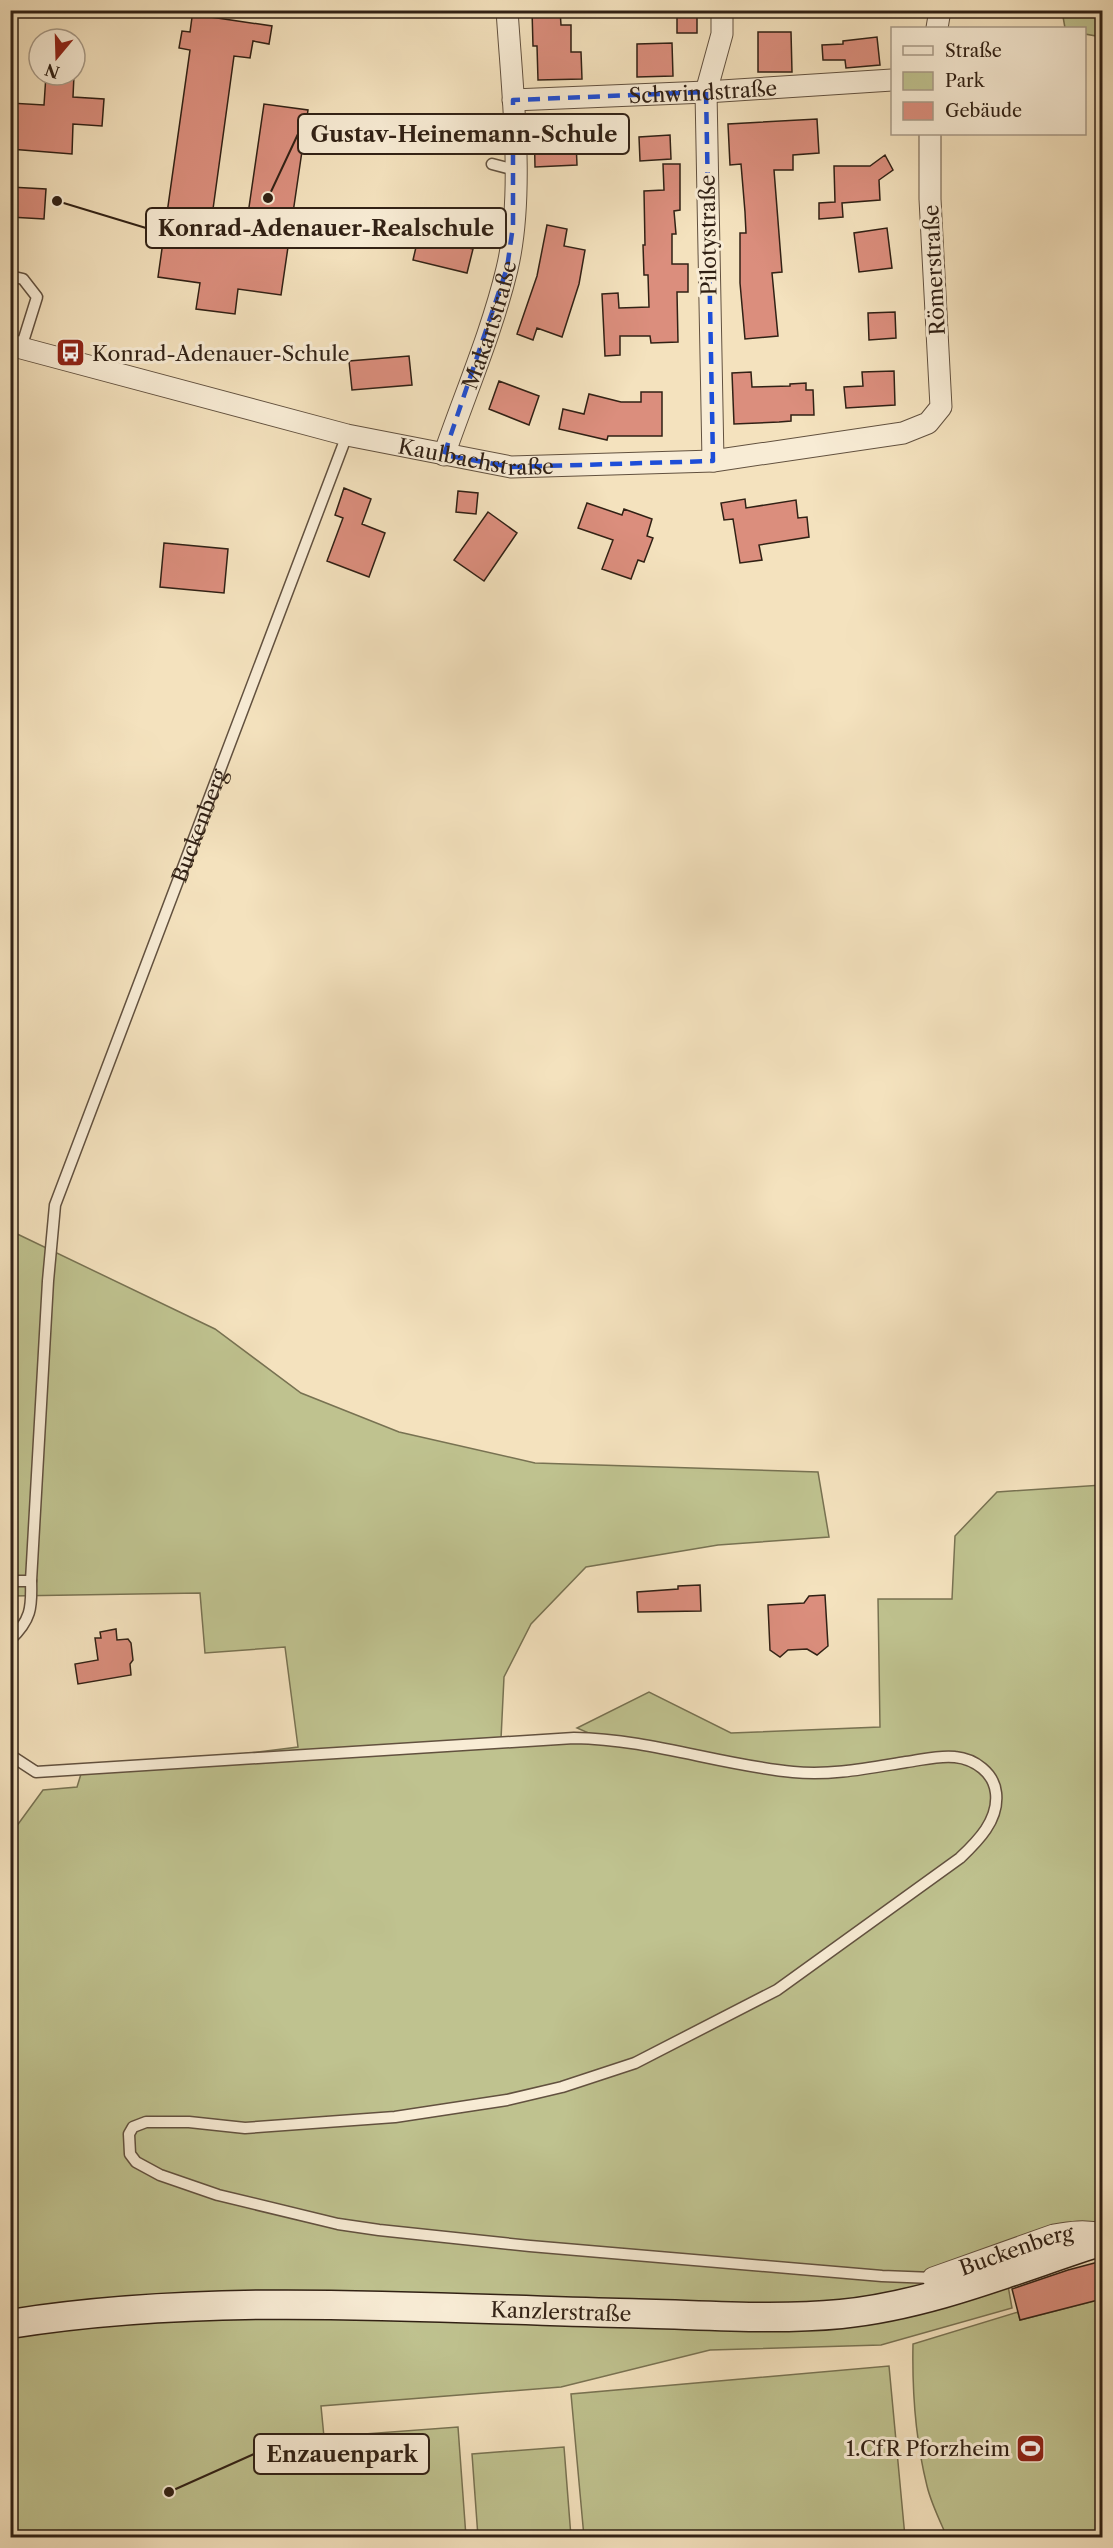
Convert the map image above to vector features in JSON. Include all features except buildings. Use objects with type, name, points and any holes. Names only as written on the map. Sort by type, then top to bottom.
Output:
[{"type":"main road","name":"Kanzlerstraße","points":[[10,2324],[131,2309],[270,2304],[738,2316],[840,2314],[876,2309],[938,2294],[1102,2241]]},
{"type":"street","name":"Makartstraße","points":[[444,455],[507,268],[513,226],[513,100],[507,10]]},
{"type":"street","name":"Pilotystraße","points":[[713,461],[706,92],[722,34],[722,10]]},
{"type":"street","points":[[937,27],[940,10]]},
{"type":"street","name":"Schwindstraße","points":[[513,100],[706,92],[891,80]]},
{"type":"street","name":"Römerstraße","points":[[930,135],[930,199],[942,407]]},
{"type":"street","name":"Kaulbachstraße","points":[[16,346],[347,435],[511,467],[610,466],[713,461],[903,433],[928,423],[942,407]]},
{"type":"street","name":"Buckenberg","points":[[933,2278],[1053,2235],[1082,2231],[1102,2234]]},
{"type":"lane","points":[[492,164],[514,170]]},
{"type":"lane","points":[[10,276],[23,279],[37,297],[16,346]]},
{"type":"lane","name":"Buckenberg","points":[[10,1640],[21,1630],[32,1609],[31,1581],[53,1217],[64,1182],[347,435]]},
{"type":"lane","points":[[10,1581],[31,1581]]},
{"type":"lane","points":[[10,1755],[36,1772],[604,1738],[793,1772],[855,1770],[944,1756],[963,1758],[974,1763],[990,1776],[997,1798],[992,1818],[985,1830],[960,1857],[777,1990],[635,2063],[562,2087],[477,2106],[395,2117],[245,2128],[189,2122],[146,2122],[133,2127],[129,2140],[130,2154],[136,2162],[160,2175],[218,2195],[348,2225],[530,2246],[882,2276],[933,2278]]},
{"type":"highlighted area","points":[[706,92],[713,461],[511,467],[444,455],[507,268],[513,226],[513,100]]},
{"type":"green space","points":[[1062,11],[1102,11],[1102,37],[1086,34],[1086,27],[1065,27]]},
{"type":"green space","points":[[11,1231],[215,1329],[301,1393],[399,1432],[535,1463],[818,1472],[829,1537],[718,1545],[586,1567],[531,1624],[504,1677],[501,1739],[600,1738],[577,1728],[649,1692],[731,1733],[880,1727],[878,1599],[952,1599],[955,1536],[997,1492],[1102,1485],[1102,2227],[1004,2263],[1012,2308],[881,2345],[710,2350],[561,2387],[321,2406],[324,2437],[458,2427],[466,2537],[11,2537],[10,1828],[16,1827],[43,1790],[77,1787],[81,1774],[298,1747],[285,1647],[205,1653],[200,1593],[11,1596]]},
{"type":"green space","name":"1.CfR Pforzheim","points":[[1102,2299],[1102,2537],[947,2537],[929,2492],[923,2468],[914,2397],[913,2344],[1018,2312],[1020,2320]]},
{"type":"green space","points":[[889,2366],[905,2537],[584,2537],[571,2394]]},
{"type":"green space","points":[[564,2447],[571,2537],[478,2537],[472,2454]]},
{"type":"place","name":"Gustav-Heinemann-Schule","points":[[268,198]]},
{"type":"place","name":"Konrad-Adenauer-Realschule","points":[[57,201]]},
{"type":"place","name":"Konrad-Adenauer-Schule","points":[[71,353]]},
{"type":"place","name":"1.CfR Pforzheim","points":[[1031,2448]]},
{"type":"place","name":"Enzauenpark","points":[[169,2492]]}]
